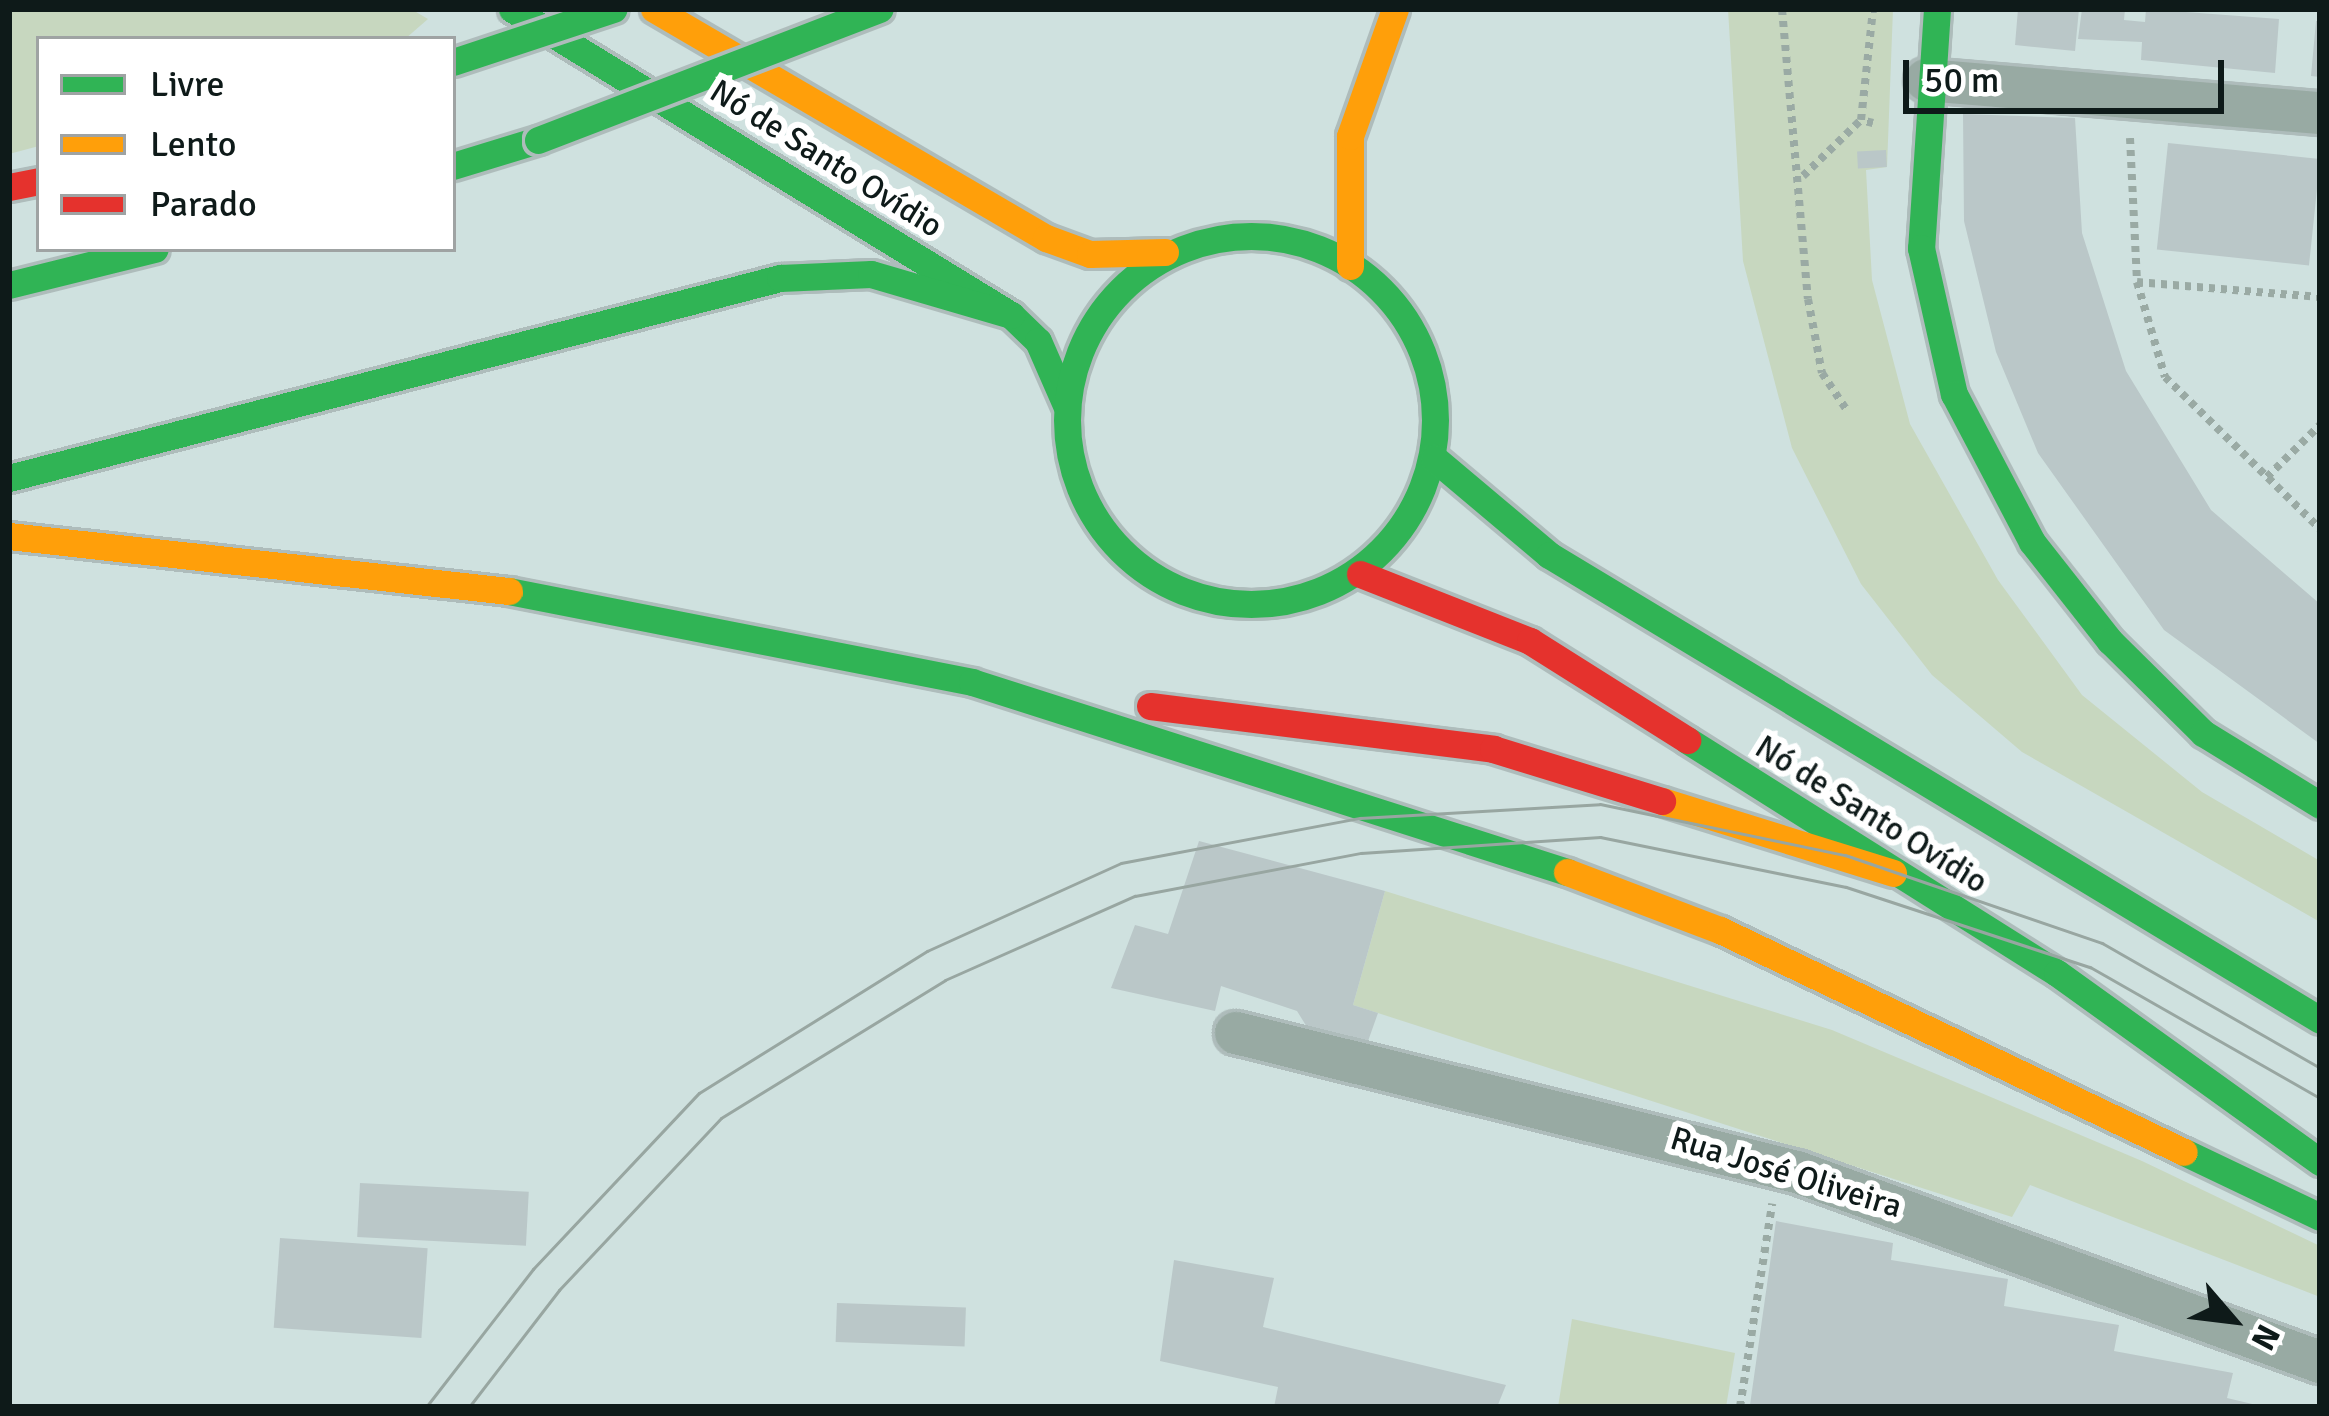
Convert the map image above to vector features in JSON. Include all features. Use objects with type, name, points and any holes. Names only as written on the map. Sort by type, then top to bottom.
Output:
[{"type":"main road","name":"Nó de Santo Ovídio","points":[[512,9],[1011,315],[1038,341],[1066,405]]},
{"type":"main road","points":[[456,61],[613,9]]},
{"type":"main road","points":[[654,9],[1046,238],[1090,254],[1165,253],[1249,238],[1350,266],[1408,325],[1424,360],[1434,458],[1397,533],[1360,574],[1257,604],[1171,582],[1088,504],[1066,405],[1098,315],[1165,253]]},
{"type":"main road","points":[[456,165],[538,140],[880,9]]},
{"type":"main road","points":[[1350,266],[1350,136],[1395,9]]},
{"type":"main road","points":[[1937,9],[1926,80],[1922,248],[1954,394],[2032,542],[2203,733],[2320,805]]},
{"type":"main road","points":[[9,285],[143,252]]},
{"type":"main road","points":[[9,478],[780,278],[871,274],[1011,315]]},
{"type":"main road","points":[[1434,458],[1549,555],[1889,767],[2072,831]]},
{"type":"main road","points":[[9,536],[543,594],[972,682],[1493,749],[1893,873]]},
{"type":"main road","name":"Nó de Santo Ovídio","points":[[1360,574],[1530,641],[2057,973],[2320,1162]]},
{"type":"main road","points":[[972,682],[1488,842],[1720,930],[2019,1063],[2320,1217]]},
{"type":"main road","name":"Nó de Santo Ovídio","points":[[1889,767],[2320,1020]]},
{"type":"main road","points":[[2057,973],[2223,1134],[2320,1201]]},
{"type":"street","points":[[1926,80],[2320,113]]},
{"type":"street","name":"Rua José Oliveira","points":[[1236,1034],[1778,1167],[2320,1362]]},
{"type":"path","points":[[1782,9],[1822,374],[1848,412]]},
{"type":"path","points":[[1803,176],[1861,120],[1874,9]]},
{"type":"path","points":[[1861,120],[1892,129]]},
{"type":"path","points":[[2132,179],[2137,282],[2165,377],[2320,529]]},
{"type":"path","points":[[2137,282],[2320,297]]},
{"type":"path","points":[[2266,477],[2320,425]]},
{"type":"path","points":[[1740,1407],[1778,1167]]},
{"type":"green space","points":[[9,9],[411,9],[428,19],[408,36],[36,36],[36,147],[9,154]]},
{"type":"green space","points":[[1728,9],[1893,9],[1887,167],[1866,170],[1872,280],[1910,424],[1998,580],[2082,695],[2202,792],[2320,861],[2320,922],[2022,752],[1932,675],[1861,584],[1792,448],[1743,261]]},
{"type":"green space","points":[[1385,891],[1832,1030],[2142,1161],[2320,1246],[2320,1297],[2030,1185],[2012,1217],[1353,1005]]},
{"type":"green space","points":[[1572,1319],[1735,1353],[1726,1407],[1558,1407]]},
{"type":"building","points":[[2018,9],[2079,9],[2075,51],[2015,45]]},
{"type":"building","points":[[2082,9],[2125,9],[2124,20],[2145,22],[2146,9],[2279,19],[2275,73],[2141,60],[2142,42],[2078,39]]},
{"type":"building","points":[[2316,21],[2320,21],[2320,77],[2311,76]]},
{"type":"building","points":[[1963,114],[2075,118],[2082,233],[2126,371],[2211,510],[2320,604],[2320,744],[2164,630],[2038,453],[1996,352],[1964,221]]},
{"type":"building","points":[[2168,143],[2320,159],[2309,265],[2157,249]]},
{"type":"building","points":[[1886,150],[1887,167],[1858,168],[1857,152]]},
{"type":"building","points":[[1199,841],[1385,891],[1353,1005],[1378,1013],[1367,1044],[1310,1032],[1297,1011],[1221,986],[1215,1011],[1111,988],[1135,925],[1168,934]]},
{"type":"building","points":[[360,1183],[529,1192],[526,1246],[357,1237]]},
{"type":"building","points":[[1776,1221],[1893,1243],[1891,1260],[2008,1279],[2004,1306],[2119,1325],[2114,1351],[2233,1373],[2227,1398],[2265,1407],[1750,1405]]},
{"type":"building","points":[[280,1238],[428,1248],[421,1338],[274,1328]]},
{"type":"building","points":[[1174,1260],[1274,1278],[1263,1327],[1506,1385],[1497,1407],[1274,1407],[1278,1387],[1160,1361]]},
{"type":"building","points":[[837,1303],[966,1308],[965,1346],[836,1342]]},
{"type":"tram line","points":[[426,1407],[533,1269],[699,1093],[927,951],[1121,863],[1360,818],[1600,804],[1845,855],[2102,943],[2320,1068]]},
{"type":"tram line","points":[[469,1407],[559,1290],[721,1118],[945,980],[1135,896],[1361,853],[1600,837],[1846,887],[2090,967],[2320,1098]]},
{"type":"traffic: fast","points":[[512,9],[1011,315],[1038,341],[1066,405]]},
{"type":"traffic: fast","points":[[456,61],[613,9]]},
{"type":"traffic: fast","points":[[538,140],[880,9]]},
{"type":"traffic: fast","points":[[1937,9],[1921,248],[1954,394],[2032,542],[2110,641],[2203,733],[2320,805]]},
{"type":"traffic: fast","points":[[456,165],[538,140]]},
{"type":"traffic: fast","points":[[1251,236],[1321,250],[1353,267],[1381,290],[1404,318],[1421,350],[1435,420],[1421,490],[1404,522],[1381,550],[1353,573],[1321,590],[1251,604],[1181,590],[1149,573],[1121,550],[1098,522],[1081,490],[1067,420],[1081,350],[1098,318],[1121,290],[1149,267],[1181,250],[1251,236]]},
{"type":"traffic: fast","points":[[9,285],[143,252]]},
{"type":"traffic: fast","points":[[9,478],[780,278],[871,274],[1011,315]]},
{"type":"traffic: fast","points":[[1434,458],[1549,555],[2320,1020]]},
{"type":"traffic: fast","points":[[509,591],[972,682],[1567,872]]},
{"type":"traffic: fast","points":[[1687,740],[2057,973],[2320,1162]]},
{"type":"traffic: fast","points":[[2184,1152],[2320,1217]]},
{"type":"traffic: slow","points":[[654,9],[1046,238],[1090,254],[1165,252]]},
{"type":"traffic: slow","points":[[1350,266],[1350,136],[1395,9]]},
{"type":"traffic: slow","points":[[9,536],[509,591]]},
{"type":"traffic: slow","points":[[1662,801],[1893,873]]},
{"type":"traffic: slow","points":[[1567,872],[1720,930],[2184,1152]]},
{"type":"traffic: jam","points":[[9,187],[36,182]]},
{"type":"traffic: jam","points":[[1360,574],[1530,641],[1687,740]]},
{"type":"traffic: jam","points":[[1150,706],[1493,749],[1662,801]]}]
